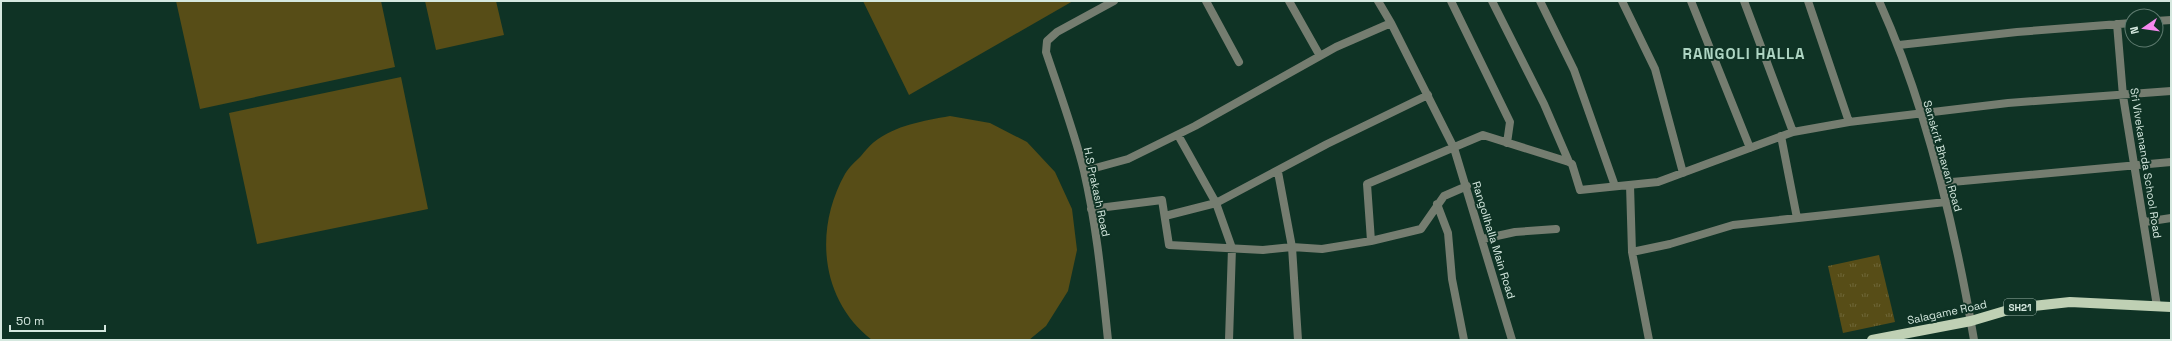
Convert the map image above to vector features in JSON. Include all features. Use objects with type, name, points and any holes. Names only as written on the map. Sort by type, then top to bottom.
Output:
[{"type":"main road","name":"Salagame Road","points":[[1872,340],[1971,321],[2014,308],[2070,302],[2171,307]]},
{"type":"street","name":"H.S Prakash Road","points":[[1108,340],[1100,260],[1084,171],[1070,121],[1046,52],[1047,41],[1058,32],[1114,1]]},
{"type":"street","points":[[1206,1],[1239,62]]},
{"type":"street","points":[[1289,1],[1320,56]]},
{"type":"street","name":"Rangolihalla Main Road","points":[[1378,1],[1391,23],[1454,148],[1467,186],[1512,340]]},
{"type":"street","points":[[1451,1],[1510,122],[1507,143]]},
{"type":"street","points":[[1492,1],[1544,104],[1569,162],[1572,164],[1580,190],[1658,182],[1793,132],[1849,122],[2008,103],[2171,91]]},
{"type":"street","points":[[1540,1],[1574,70],[1615,186]]},
{"type":"street","points":[[1622,1],[1655,69],[1683,173]]},
{"type":"street","points":[[1691,1],[1750,148]]},
{"type":"street","points":[[1744,1],[1793,132]]},
{"type":"street","points":[[1808,1],[1849,122]]},
{"type":"street","name":"Sanskrit Bhavan Road","points":[[1879,1],[1898,45],[1941,183],[1974,340]]},
{"type":"street","points":[[1084,171],[1128,159],[1178,134],[1320,56],[1391,23]]},
{"type":"street","name":"Sri Vivekananda School Road","points":[[2117,24],[2123,95],[2145,222],[2157,306]]},
{"type":"street","points":[[1898,45],[2018,32],[2124,24]]},
{"type":"street","points":[[1165,216],[1216,203],[1278,172],[1327,144],[1428,95]]},
{"type":"street","points":[[1178,134],[1216,203],[1232,248],[1229,340]]},
{"type":"street","points":[[1371,241],[1367,184],[1484,135],[1569,162]]},
{"type":"street","points":[[1781,136],[1798,218]]},
{"type":"street","points":[[1941,183],[2171,162]]},
{"type":"street","points":[[1278,172],[1292,247],[1298,340]]},
{"type":"street","points":[[1630,185],[1632,252],[1649,340]]},
{"type":"street","points":[[1091,209],[1162,200],[1168,245],[1263,250],[1292,247],[1322,249],[1371,241],[1417,231],[1424,225],[1437,204],[1444,196],[1467,186]]},
{"type":"street","points":[[1632,252],[1670,244],[1733,224],[1946,202]]},
{"type":"street","points":[[1437,204],[1446,226],[1452,279],[1464,340]]},
{"type":"street","points":[[2145,222],[2171,218]]},
{"type":"street","points":[[1483,239],[1514,232],[1556,229]]},
{"type":"green space","points":[[176,1],[381,1],[395,67],[200,109]]},
{"type":"green space","points":[[425,1],[496,1],[504,35],[436,50]]},
{"type":"green space","points":[[863,1],[1073,1],[909,95]]},
{"type":"green space","points":[[401,77],[428,209],[257,244],[229,113]]},
{"type":"green space","points":[[950,116],[990,123],[1027,142],[1055,172],[1072,209],[1077,250],[1068,291],[1046,326],[1029,340],[872,340],[855,324],[841,305],[832,284],[827,263],[826,240],[829,218],[835,195],[847,171],[870,145],[891,131],[910,124]]},
{"type":"green space","points":[[1879,255],[1895,322],[1843,333],[1828,266]]},
{"type":"district","name":"RANGOLI HALLA","points":[[1744,54]]}]
